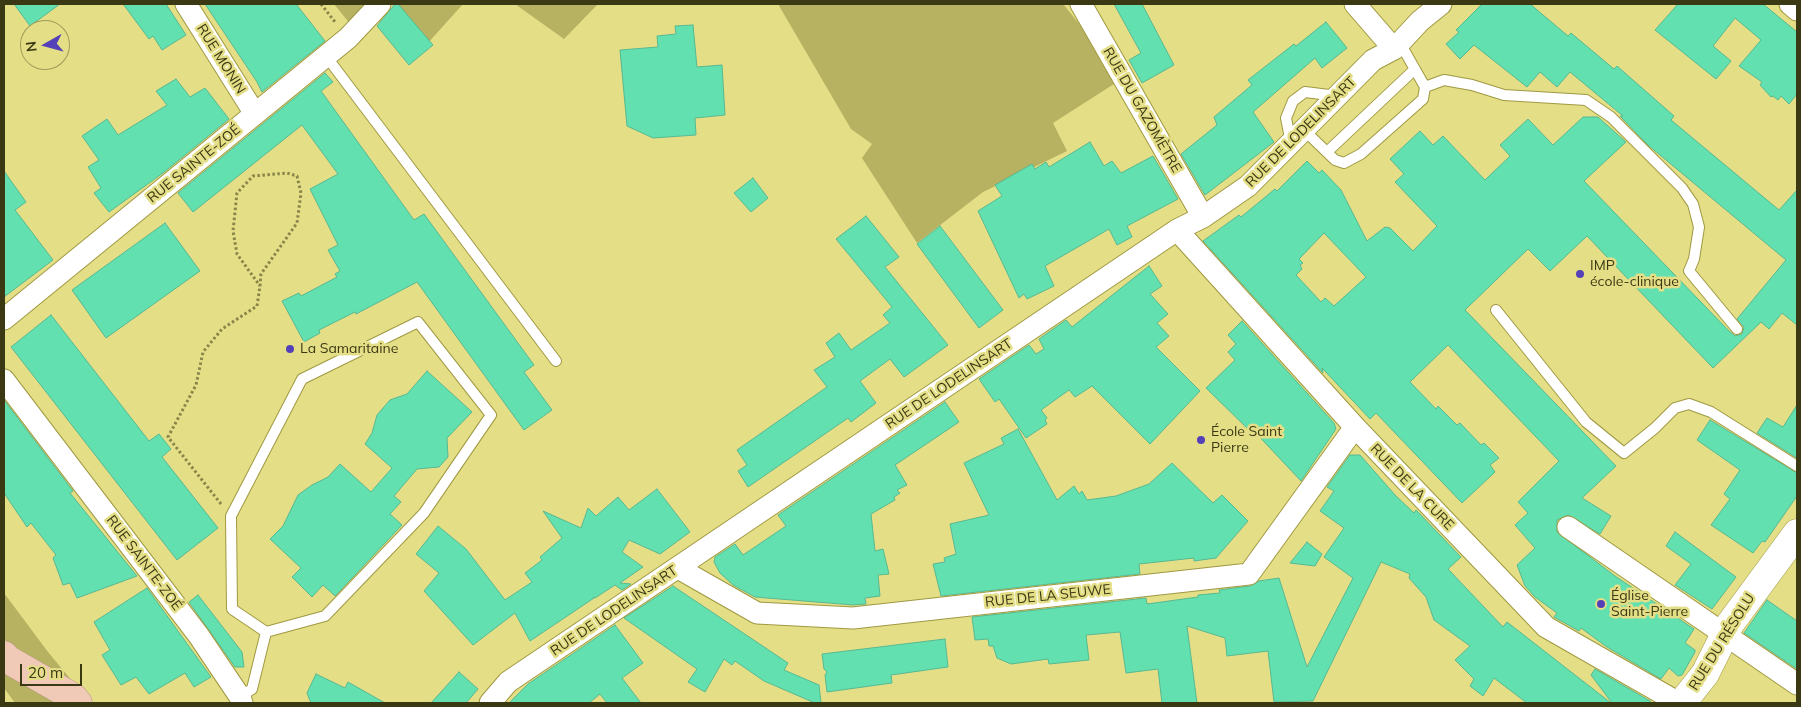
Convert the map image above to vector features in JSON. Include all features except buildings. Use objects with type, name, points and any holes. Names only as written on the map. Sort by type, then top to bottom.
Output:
[{"type":"highway","points":[[4,655],[7,659],[73,697],[78,703]]},
{"type":"street","name":"RUE MONIN","points":[[186,4],[256,114]]},
{"type":"street","name":"RUE SAINTE-ZOÉ","points":[[4,319],[348,38],[380,4]]},
{"type":"street","name":"RUE DU GAZOMÈTRE","points":[[1080,4],[1204,217]]},
{"type":"street","points":[[1355,4],[1397,46]]},
{"type":"street","name":"RUE DE LODELINSART","points":[[490,703],[508,682],[1178,230],[1204,217],[1248,186],[1373,60],[1397,46],[1420,21],[1441,4]]},
{"type":"street","points":[[1790,4],[1797,10]]},
{"type":"street","name":"RUE DE LA CURE","points":[[1178,230],[1355,427],[1546,627],[1681,703]]},
{"type":"street","name":"RUE SAINTE-ZOÉ","points":[[4,380],[199,636],[241,700]]},
{"type":"street","name":"RUE DE LA SEUWE","points":[[678,568],[757,612],[853,618],[1249,574],[1355,427]]},
{"type":"street","points":[[1568,527],[1797,684]]},
{"type":"street","name":"RUE DU RÉSOLU","points":[[1681,703],[1705,674],[1730,624],[1797,533]]},
{"type":"lane","points":[[1338,96],[1306,92],[1299,95],[1293,101],[1286,118],[1298,137],[1326,152],[1335,160],[1344,163],[1361,154],[1422,99],[1425,87],[1415,69],[1397,46]]},
{"type":"lane","points":[[326,56],[556,361]]},
{"type":"lane","points":[[1326,152],[1415,69]]},
{"type":"lane","points":[[1425,87],[1444,80],[1472,85],[1504,95],[1586,100],[1611,117],[1682,188],[1693,204],[1699,227],[1694,259],[1689,272],[1737,329]]},
{"type":"lane","points":[[1496,310],[1586,422],[1624,453],[1656,428],[1675,408],[1689,404],[1711,412],[1797,466]]},
{"type":"lane","points":[[418,322],[491,415],[424,512],[325,616],[266,632],[232,609],[231,516],[302,379],[418,322]]},
{"type":"lane","points":[[241,700],[252,689],[266,632]]},
{"type":"path","points":[[231,516],[168,437],[196,385],[203,352],[222,329],[257,306],[260,286],[261,274],[297,223],[301,193],[297,176],[287,173],[252,176],[237,193],[233,232],[238,254],[260,286]]},
{"type":"shaded area","points":[[334,4],[379,4],[355,30]]},
{"type":"shaded area","points":[[395,4],[463,4],[427,44]]},
{"type":"shaded area","points":[[515,4],[598,4],[564,39]]},
{"type":"shaded area","points":[[778,4],[1063,4],[1081,26],[1114,84],[1053,123],[1067,151],[983,192],[917,243],[862,158],[872,144],[851,129]]},
{"type":"shaded area","points":[[4,593],[48,652],[78,688],[12,650],[4,638]]},
{"type":"shaded area","points":[[4,669],[61,703],[15,703],[4,688]]},
{"type":"place","name":"IMP école-clinique","points":[[1580,274]]},
{"type":"place","name":"La Samaritaine","points":[[290,349]]},
{"type":"place","name":"École Saint Pierre","points":[[1201,440]]},
{"type":"place","name":"Église Saint-Pierre","points":[[1601,604]]}]
